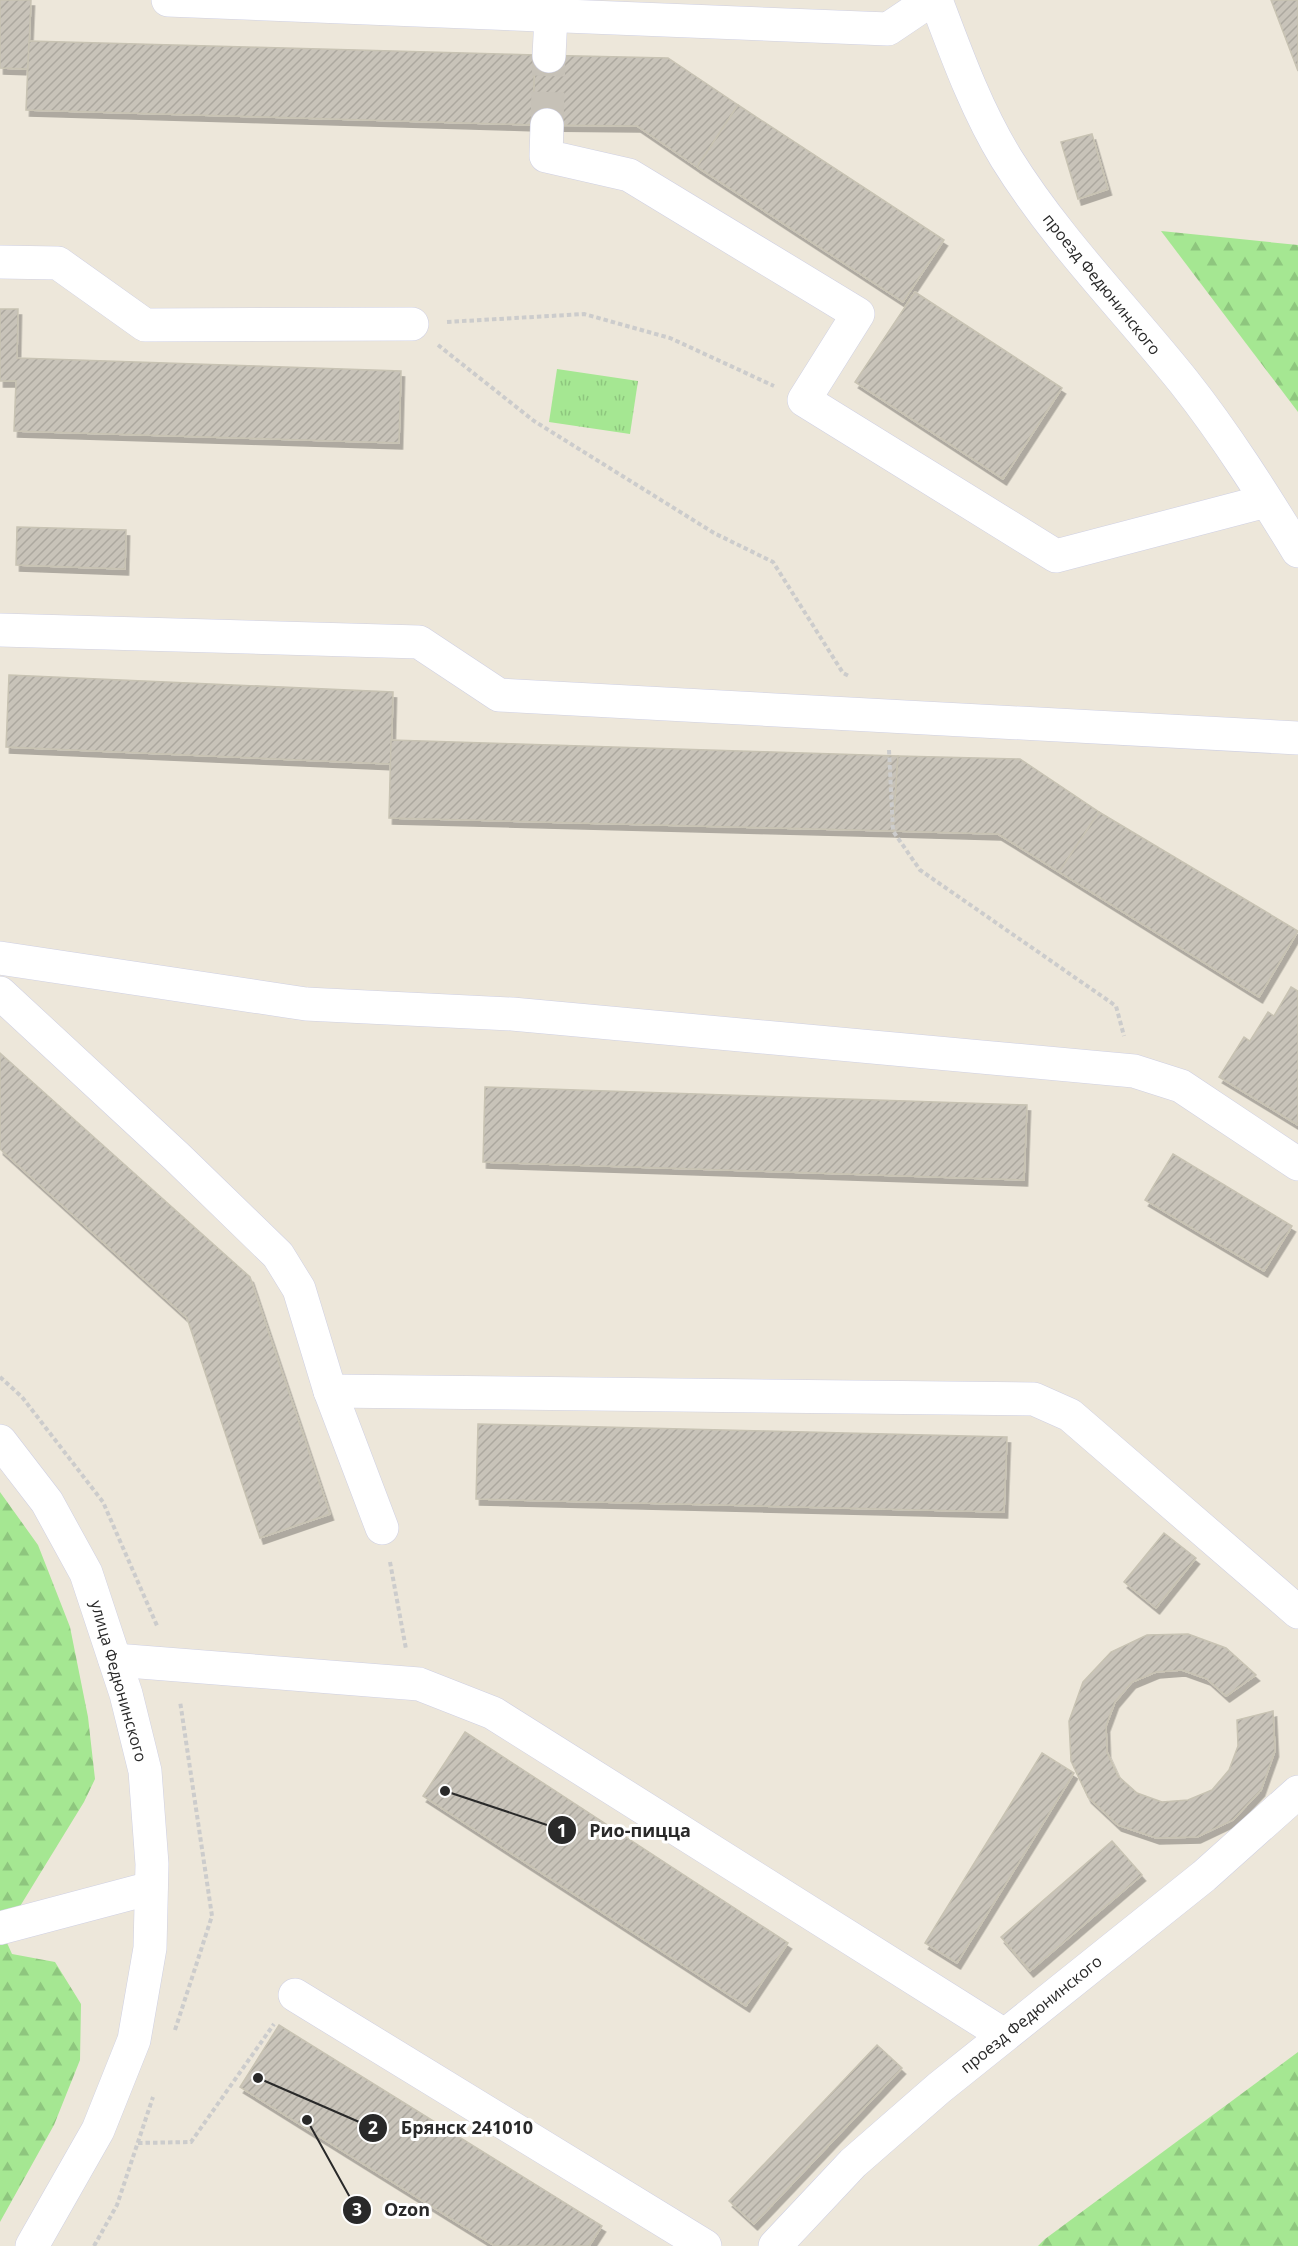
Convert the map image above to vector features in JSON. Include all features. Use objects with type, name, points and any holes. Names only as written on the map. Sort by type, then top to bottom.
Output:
[{"type":"street","points":[[168,0],[888,29],[931,0]]},
{"type":"street","name":"проезд Федюнинского","points":[[936,0],[966,78],[1005,156],[1057,233],[1184,382],[1298,551]]},
{"type":"street","points":[[549,56],[550,16]]},
{"type":"street","points":[[547,125],[546,156],[629,174],[858,314],[804,400],[1056,556],[1266,501]]},
{"type":"street","points":[[0,262],[58,263],[145,325],[412,324]]},
{"type":"street","points":[[0,630],[419,642],[500,695],[1298,738]]},
{"type":"street","points":[[0,958],[306,1004],[512,1014],[1134,1071],[1182,1086],[1298,1164]]},
{"type":"street","points":[[0,993],[177,1157],[278,1255],[299,1289],[330,1391],[386,1544]]},
{"type":"street","points":[[330,1391],[1034,1399],[1070,1415],[1298,1612]]},
{"type":"street","name":"улица Федюнинского","points":[[0,1441],[47,1502],[86,1573],[114,1660],[145,1771],[152,1888],[150,1948],[134,2040],[98,2130],[32,2246]]},
{"type":"street","points":[[114,1660],[419,1684],[493,1713],[1004,2035]]},
{"type":"street","name":"проезд Федюнинского","points":[[775,2246],[853,2163],[1004,2035],[1204,1876],[1298,1792]]},
{"type":"street","points":[[0,1928],[152,1888]]},
{"type":"street","points":[[295,1995],[705,2246]]},
{"type":"path","points":[[412,324],[584,314],[670,338],[804,400]]},
{"type":"path","points":[[386,1544],[407,1654]]},
{"type":"path","points":[[138,2143],[191,2142],[295,1995]]},
{"type":"green space","points":[[1161,231],[1298,245],[1298,412]]},
{"type":"green space","points":[[557,369],[638,381],[630,434],[549,422]]},
{"type":"green space","points":[[0,1492],[38,1545],[70,1627],[88,1717],[95,1779],[84,1802],[3,1934],[12,1954],[55,1962],[81,2004],[80,2060],[54,2125],[0,2222]]},
{"type":"green space","points":[[1298,2052],[1298,2246],[1038,2246],[1045,2239]]},
{"type":"building","points":[[0,0],[31,0],[28,69],[0,68]]},
{"type":"building","points":[[1271,0],[1298,0],[1298,71]]},
{"type":"building","points":[[29,41],[535,55],[533,125],[26,110]]},
{"type":"building","points":[[535,55],[668,58],[738,105],[697,167],[637,126],[533,125]]},
{"type":"building","points":[[738,105],[944,240],[903,302],[697,167]]},
{"type":"building","points":[[1092,134],[1108,189],[1078,199],[1061,142]]},
{"type":"building","points":[[915,292],[1062,388],[1003,479],[855,382]]},
{"type":"building","points":[[0,309],[18,309],[17,358],[401,371],[399,443],[14,431],[16,381],[0,381]]},
{"type":"building","points":[[17,527],[126,530],[125,569],[16,565]]},
{"type":"building","points":[[9,675],[393,692],[391,764],[6,747]]},
{"type":"building","points":[[391,740],[898,756],[893,831],[389,818]]},
{"type":"building","points":[[898,756],[1020,759],[1099,812],[1059,872],[998,834],[893,831]]},
{"type":"building","points":[[1099,812],[1298,931],[1259,997],[1059,872]]},
{"type":"building","points":[[1291,987],[1298,991],[1298,1125],[1219,1077],[1244,1037],[1250,1041],[1268,1012],[1274,1016]]},
{"type":"building","points":[[0,1053],[250,1277],[330,1514],[260,1538],[187,1318],[0,1149]]},
{"type":"building","points":[[485,1087],[1027,1105],[1024,1180],[483,1162]]},
{"type":"building","points":[[1173,1154],[1292,1226],[1264,1271],[1145,1200]]},
{"type":"building","points":[[478,1424],[1007,1437],[1004,1512],[476,1499]]},
{"type":"building","points":[[1164,1533],[1196,1558],[1156,1608],[1124,1582]]},
{"type":"building","points":[[1188,1634],[1226,1648],[1256,1675],[1226,1696],[1207,1679],[1182,1670],[1156,1672],[1132,1682],[1115,1702],[1106,1726],[1107,1752],[1118,1776],[1137,1793],[1162,1802],[1188,1800],[1212,1790],[1229,1770],[1238,1746],[1237,1720],[1273,1711],[1275,1751],[1261,1790],[1233,1820],[1197,1837],[1156,1838],[1118,1825],[1088,1797],[1071,1761],[1069,1721],[1083,1682],[1111,1652],[1147,1635]]},
{"type":"building","points":[[465,1732],[788,1943],[746,2006],[423,1796]]},
{"type":"building","points":[[1042,1753],[1074,1773],[957,1963],[925,1943]]},
{"type":"building","points":[[1112,1841],[1142,1875],[1030,1971],[1001,1937]]},
{"type":"building","points":[[279,2025],[602,2226],[589,2246],[495,2246],[240,2087]]},
{"type":"building","points":[[877,2045],[902,2068],[754,2224],[729,2201]]},
{"type":"tunnel","points":[[547,125],[549,56]]},
{"type":"place","name":"Рио-пицца","points":[[445,1791]]},
{"type":"place","name":"Брянск 241010","points":[[258,2078]]},
{"type":"place","name":"Ozon","points":[[307,2120]]}]
